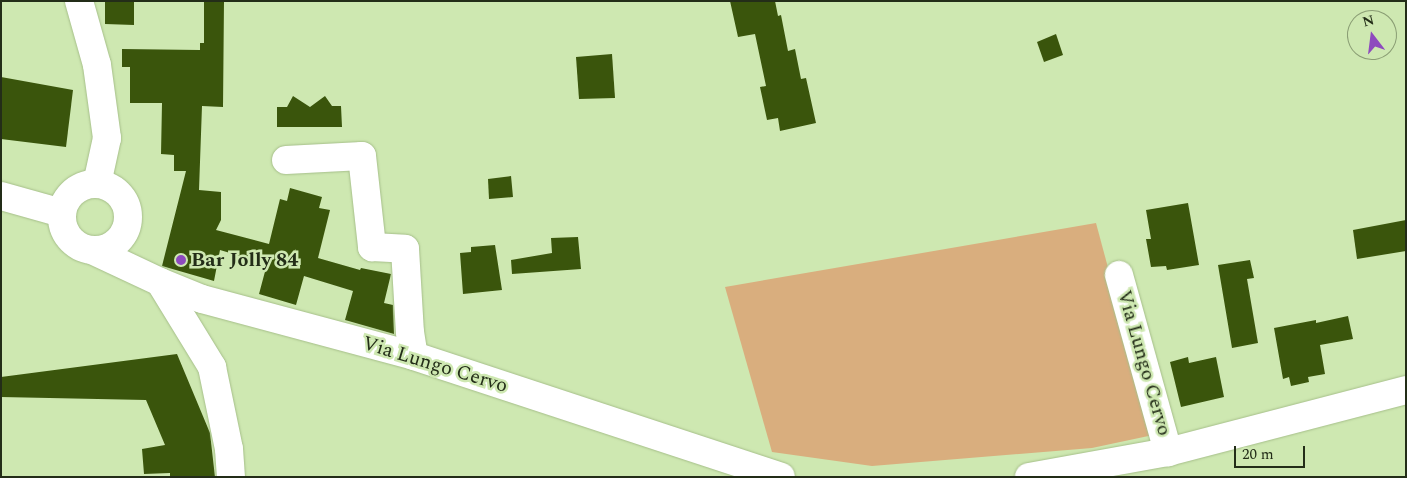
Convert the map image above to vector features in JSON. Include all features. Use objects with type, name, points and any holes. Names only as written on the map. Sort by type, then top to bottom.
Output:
[{"type":"street","points":[[79,1],[97,65],[107,138],[97,184]]},
{"type":"street","points":[[286,160],[362,156],[372,247],[405,248],[410,332],[414,356]]},
{"type":"street","points":[[127,222],[118,240],[102,249],[92,250],[82,247],[69,238],[62,224],[64,203],[77,188],[97,184],[117,192],[127,211],[130,269]]},
{"type":"street","points":[[1,196],[62,213]]},
{"type":"street","name":"Via Lungo Cervo","points":[[92,250],[130,269],[202,299],[414,356],[781,477]]},
{"type":"street","name":"Via Lungo Cervo","points":[[1119,275],[1168,452]]},
{"type":"street","points":[[160,282],[212,367],[229,449],[231,477]]},
{"type":"street","name":"Via Lungo Cervo","points":[[1028,477],[1168,452],[1406,390]]},
{"type":"shaded area","points":[[1096,223],[1153,435],[1092,448],[872,466],[772,452],[725,287]]},
{"type":"building","points":[[105,1],[134,1],[134,25],[105,24]]},
{"type":"building","points":[[204,1],[224,1],[223,107],[202,106],[199,190],[221,192],[221,220],[216,230],[269,244],[280,199],[287,201],[290,188],[322,197],[319,208],[330,210],[318,258],[360,270],[361,268],[391,274],[384,303],[393,305],[394,334],[345,320],[353,291],[304,276],[296,305],[259,294],[267,264],[220,250],[214,281],[162,266],[186,171],[174,171],[174,155],[161,154],[162,103],[130,103],[130,67],[122,67],[122,49],[200,50],[200,43],[204,43]]},
{"type":"building","points":[[730,1],[775,1],[778,16],[781,15],[788,51],[795,49],[801,79],[806,78],[816,123],[780,131],[778,118],[767,120],[760,87],[766,86],[755,34],[738,37]]},
{"type":"building","points":[[1056,34],[1063,55],[1044,62],[1037,42]]},
{"type":"building","points":[[612,54],[615,98],[579,99],[576,57]]},
{"type":"building","points":[[1,77],[73,90],[66,147],[1,139]]},
{"type":"building","points":[[293,96],[310,107],[325,96],[332,106],[341,106],[342,127],[277,127],[277,107],[287,107]]},
{"type":"building","points":[[511,176],[513,197],[489,199],[488,179]]},
{"type":"building","points":[[1188,203],[1199,265],[1167,270],[1166,266],[1151,267],[1146,239],[1151,239],[1146,210]]},
{"type":"building","points":[[1406,220],[1406,251],[1357,259],[1353,230]]},
{"type":"building","points":[[578,237],[581,269],[512,274],[511,260],[552,253],[551,238]]},
{"type":"building","points":[[495,245],[502,290],[463,294],[460,253],[471,252],[471,247]]},
{"type":"building","points":[[1250,260],[1254,278],[1247,279],[1258,343],[1232,348],[1218,265]]},
{"type":"building","points":[[1348,316],[1353,339],[1320,345],[1325,374],[1308,377],[1309,382],[1291,386],[1289,377],[1283,379],[1274,328],[1316,320],[1316,323]]},
{"type":"building","points":[[177,354],[210,433],[215,477],[170,477],[170,473],[144,474],[142,449],[165,445],[146,400],[1,397],[1,377]]},
{"type":"building","points":[[1188,357],[1189,363],[1216,357],[1224,397],[1181,407],[1170,362]]},
{"type":"place","name":"Bar Jolly 84","points":[[181,260]]}]
